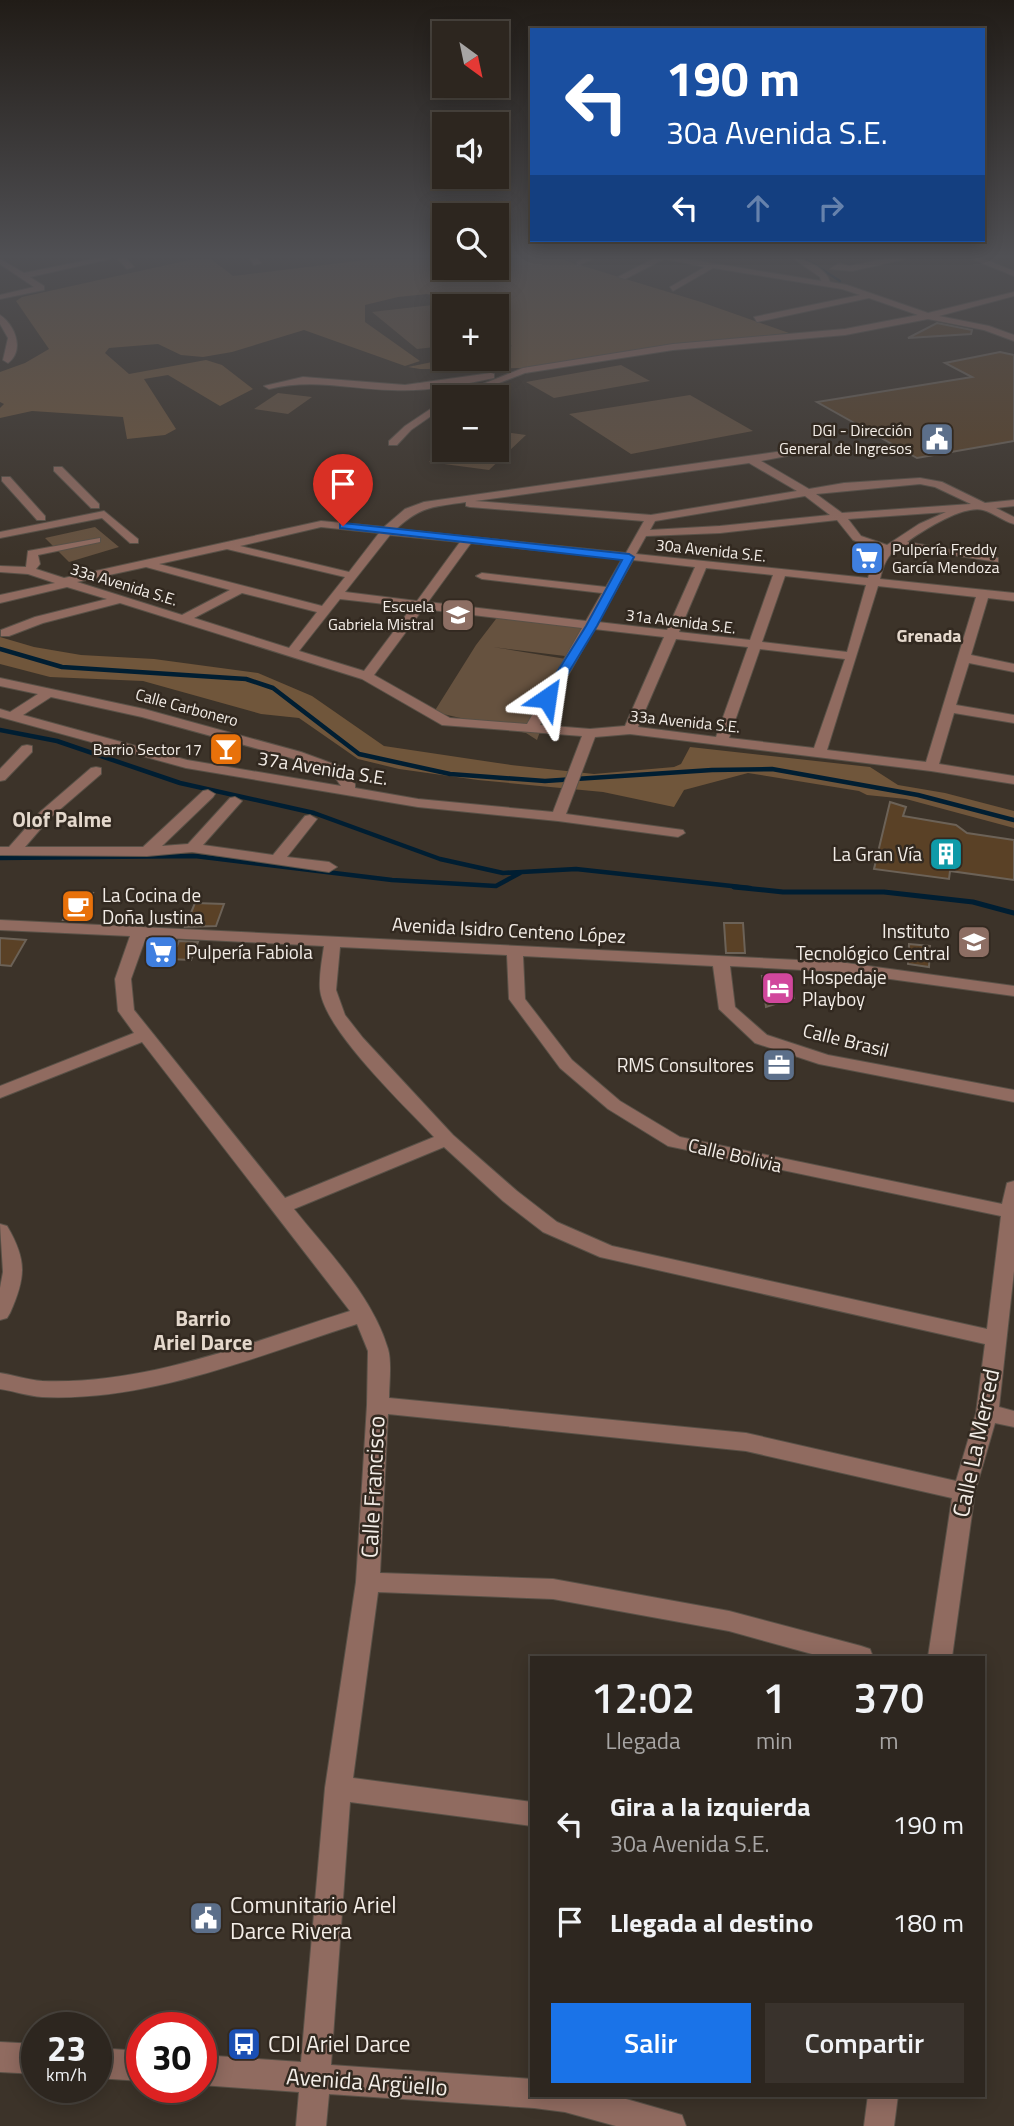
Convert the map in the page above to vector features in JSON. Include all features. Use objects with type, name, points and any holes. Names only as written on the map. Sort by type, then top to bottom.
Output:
[{"type":"street","points":[[269,386],[295,381],[350,382],[385,388],[424,386],[603,358]]},
{"type":"street","points":[[486,385],[523,371]]},
{"type":"street","points":[[424,386],[432,390]]},
{"type":"street","points":[[393,443],[408,428],[432,411]]},
{"type":"street","points":[[292,652],[354,576],[387,530],[409,511],[438,501],[783,454]]},
{"type":"street","points":[[751,460],[805,491],[841,518],[857,538],[892,546],[994,560]]},
{"type":"street","points":[[0,525],[95,506],[58,469]]},
{"type":"street","points":[[6,479],[41,518]]},
{"type":"street","points":[[438,501],[651,518],[805,491],[929,481],[985,505],[1014,521]]},
{"type":"street","points":[[642,533],[682,533],[903,510],[1014,503]]},
{"type":"street","points":[[819,754],[852,656],[878,564],[892,546],[923,526],[963,508]]},
{"type":"street","points":[[0,535],[104,514],[134,541]]},
{"type":"street","points":[[530,730],[592,626],[651,518]]},
{"type":"street","name":"30a Avenida S.E.","points":[[0,599],[321,524],[1014,597]]},
{"type":"street","points":[[29,572],[34,564],[32,553],[96,540]]},
{"type":"street","points":[[367,676],[467,541]]},
{"type":"street","points":[[224,546],[354,576]]},
{"type":"street","points":[[146,563],[326,611]]},
{"type":"street","points":[[630,730],[702,565]]},
{"type":"street","name":"33a Avenida S.E.","points":[[0,569],[29,572],[367,676],[447,722],[590,733],[630,730],[931,767],[1014,780]]},
{"type":"street","points":[[721,742],[780,573]]},
{"type":"street","points":[[482,576],[611,591]]},
{"type":"street","points":[[183,619],[240,589]]},
{"type":"street","points":[[931,767],[983,594]]},
{"type":"street","name":"31a Avenida S.E.","points":[[339,595],[852,656]]},
{"type":"street","points":[[5,633],[39,620],[118,600]]},
{"type":"street","points":[[965,658],[1014,668]]},
{"type":"street","name":"Calle Carbonero","points":[[0,682],[144,713],[296,755],[337,770],[348,784],[347,792]]},
{"type":"street","points":[[7,714],[50,692]]},
{"type":"street","points":[[949,708],[1014,719]]},
{"type":"street","name":"37a Avenida S.E.","points":[[7,714],[186,764],[418,803],[558,817],[678,833]]},
{"type":"street","points":[[558,817],[590,733]]},
{"type":"street","points":[[0,777],[27,749]]},
{"type":"street","points":[[7,851],[96,771]]},
{"type":"street","points":[[147,852],[208,794]]},
{"type":"street","points":[[192,848],[235,801]]},
{"type":"street","points":[[276,861],[310,819]]},
{"type":"street","points":[[7,851],[147,852],[192,848],[329,867]]},
{"type":"street","name":"Avenida Isidro Centeno López","points":[[0,925],[839,967],[1014,991]]},
{"type":"street","name":"Calle Francisco","points":[[140,932],[123,979],[126,1011],[347,1289],[363,1314],[378,1352],[378,1405],[368,1582],[338,1788],[310,2126]]},
{"type":"street","points":[[332,942],[328,990],[337,1016],[357,1042],[446,1139],[550,1227],[607,1252],[996,1339]]},
{"type":"street","name":"Calle Bolivia","points":[[515,952],[517,999],[566,1064],[614,1105],[675,1142],[1011,1212]]},
{"type":"street","name":"Calle Brasil","points":[[721,962],[727,1009],[761,1039],[825,1060],[1014,1096]]},
{"type":"street","points":[[0,1092],[144,1035]]},
{"type":"street","points":[[282,1207],[446,1139]]},
{"type":"street","name":"Calle La Merced","points":[[940,1656],[964,1492],[986,1413],[1014,1187]]},
{"type":"street","points":[[0,1231],[13,1253],[13,1284],[0,1313]]},
{"type":"street","points":[[0,1381],[40,1389],[108,1387],[165,1375],[363,1314]]},
{"type":"street","points":[[378,1405],[746,1442],[964,1492]]},
{"type":"street","points":[[986,1413],[1014,1419]]},
{"type":"street","points":[[368,1582],[553,1589],[729,1621],[857,1656]]},
{"type":"street","points":[[338,1788],[530,1814]]},
{"type":"street","points":[[0,2057],[21,2058]]},
{"type":"street","name":"Avenida Argüello","points":[[217,2071],[530,2094]]},
{"type":"street","points":[[565,2097],[671,2126]]},
{"type":"street","points":[[879,2126],[883,2097]]},
{"type":"shaded area","points":[[33,358],[111,358],[129,374],[206,360],[222,365],[253,389],[220,406],[168,375],[144,379],[176,429],[165,435],[127,439],[123,417],[32,411],[0,418],[0,408],[4,404],[0,402],[0,372]]},
{"type":"shaded area","points":[[383,358],[416,358],[420,361],[405,366]]},
{"type":"shaded area","points":[[509,358],[587,358],[528,368],[509,368]]},
{"type":"shaded area","points":[[432,362],[432,369],[408,367]]},
{"type":"shaded area","points":[[621,365],[650,381],[554,398],[526,382]]},
{"type":"shaded area","points":[[278,393],[312,397],[288,414],[254,409]]},
{"type":"shaded area","points":[[690,395],[753,431],[631,454],[569,414]]},
{"type":"shaded area","points":[[509,433],[526,435],[509,451]]},
{"type":"shaded area","points":[[432,459],[432,462],[497,462],[489,470],[429,462]]},
{"type":"shaded area","points":[[95,527],[119,547],[69,562],[45,538]]},
{"type":"shaded area","points":[[499,615],[592,626],[573,657],[493,647],[566,659],[537,740],[526,733],[434,712],[476,645]]},
{"type":"shaded area","points":[[0,637],[34,647],[81,655],[154,659],[258,673],[312,696],[384,746],[594,774],[674,767],[681,764],[690,747],[870,767],[898,785],[945,793],[1014,811],[1014,828],[906,799],[867,795],[859,791],[748,773],[684,790],[674,807],[603,792],[399,769],[358,759],[299,718],[261,714],[143,681],[50,677],[0,664]]},
{"type":"building","points":[[969,358],[1014,358],[1014,441],[917,458],[817,402],[972,377],[945,363]]},
{"type":"building","name":"La Gran Vía","points":[[890,802],[906,807],[903,816],[956,825],[967,833],[1014,840],[1014,880],[950,871],[949,879],[874,869]]},
{"type":"building","name":"La Cocina de Doña Justina","points":[[76,892],[93,893],[80,920],[63,920]]},
{"type":"building","points":[[195,903],[224,904],[216,926],[185,927]]},
{"type":"building","points":[[724,923],[743,923],[745,953],[726,953]]},
{"type":"building","points":[[0,938],[26,940],[11,966],[0,965]]},
{"type":"building","points":[[179,941],[198,942],[191,960],[147,958],[153,945],[177,946]]},
{"type":"building","points":[[909,944],[930,946],[929,967],[908,964]]},
{"type":"building","name":"Hospedaje Playboy","points":[[762,976],[791,977],[794,998],[766,1007]]},
{"type":"waterway","points":[[0,649],[62,667],[246,679],[273,688],[359,754],[450,774],[545,781],[712,770],[772,769],[918,795],[1014,820]]},
{"type":"waterway","points":[[0,730],[57,741],[180,783],[314,813],[440,859],[503,873],[576,869],[750,888]]},
{"type":"waterway","points":[[0,858],[195,856],[392,880],[496,886],[520,873]]},
{"type":"waterway","points":[[734,887],[783,892],[884,892],[973,902],[1014,913]]},
{"type":"place","name":"DGI - Dirección General de Ingresos","points":[[937,439]]},
{"type":"place","name":"Pulpería Freddy García Mendoza","points":[[867,558]]},
{"type":"place","name":"Escuela Gabriela Mistral","points":[[458,615]]},
{"type":"place","name":"Barrio Sector 17","points":[[226,749]]},
{"type":"place","name":"La Gran Vía","points":[[946,854]]},
{"type":"place","name":"La Cocina de Doña Justina","points":[[78,906]]},
{"type":"place","name":"Instituto Tecnológico Central","points":[[974,942]]},
{"type":"place","name":"Pulpería Fabiola","points":[[161,952]]},
{"type":"place","name":"Hospedaje Playboy","points":[[778,988]]},
{"type":"place","name":"RMS Consultores","points":[[779,1065]]},
{"type":"place","name":"Comunitario Ariel Darce Rivera","points":[[206,1918]]},
{"type":"place","name":"CDI Ariel Darce","points":[[244,2044]]},
{"type":"district","name":"Grenada","points":[[929,636]]},
{"type":"district","name":"Olof Palme","points":[[62,820]]},
{"type":"district","name":"Barrio Ariel Darce","points":[[203,1331]]},
{"type":"route","points":[[343,526],[629,557],[592,626],[547,698]]}]
